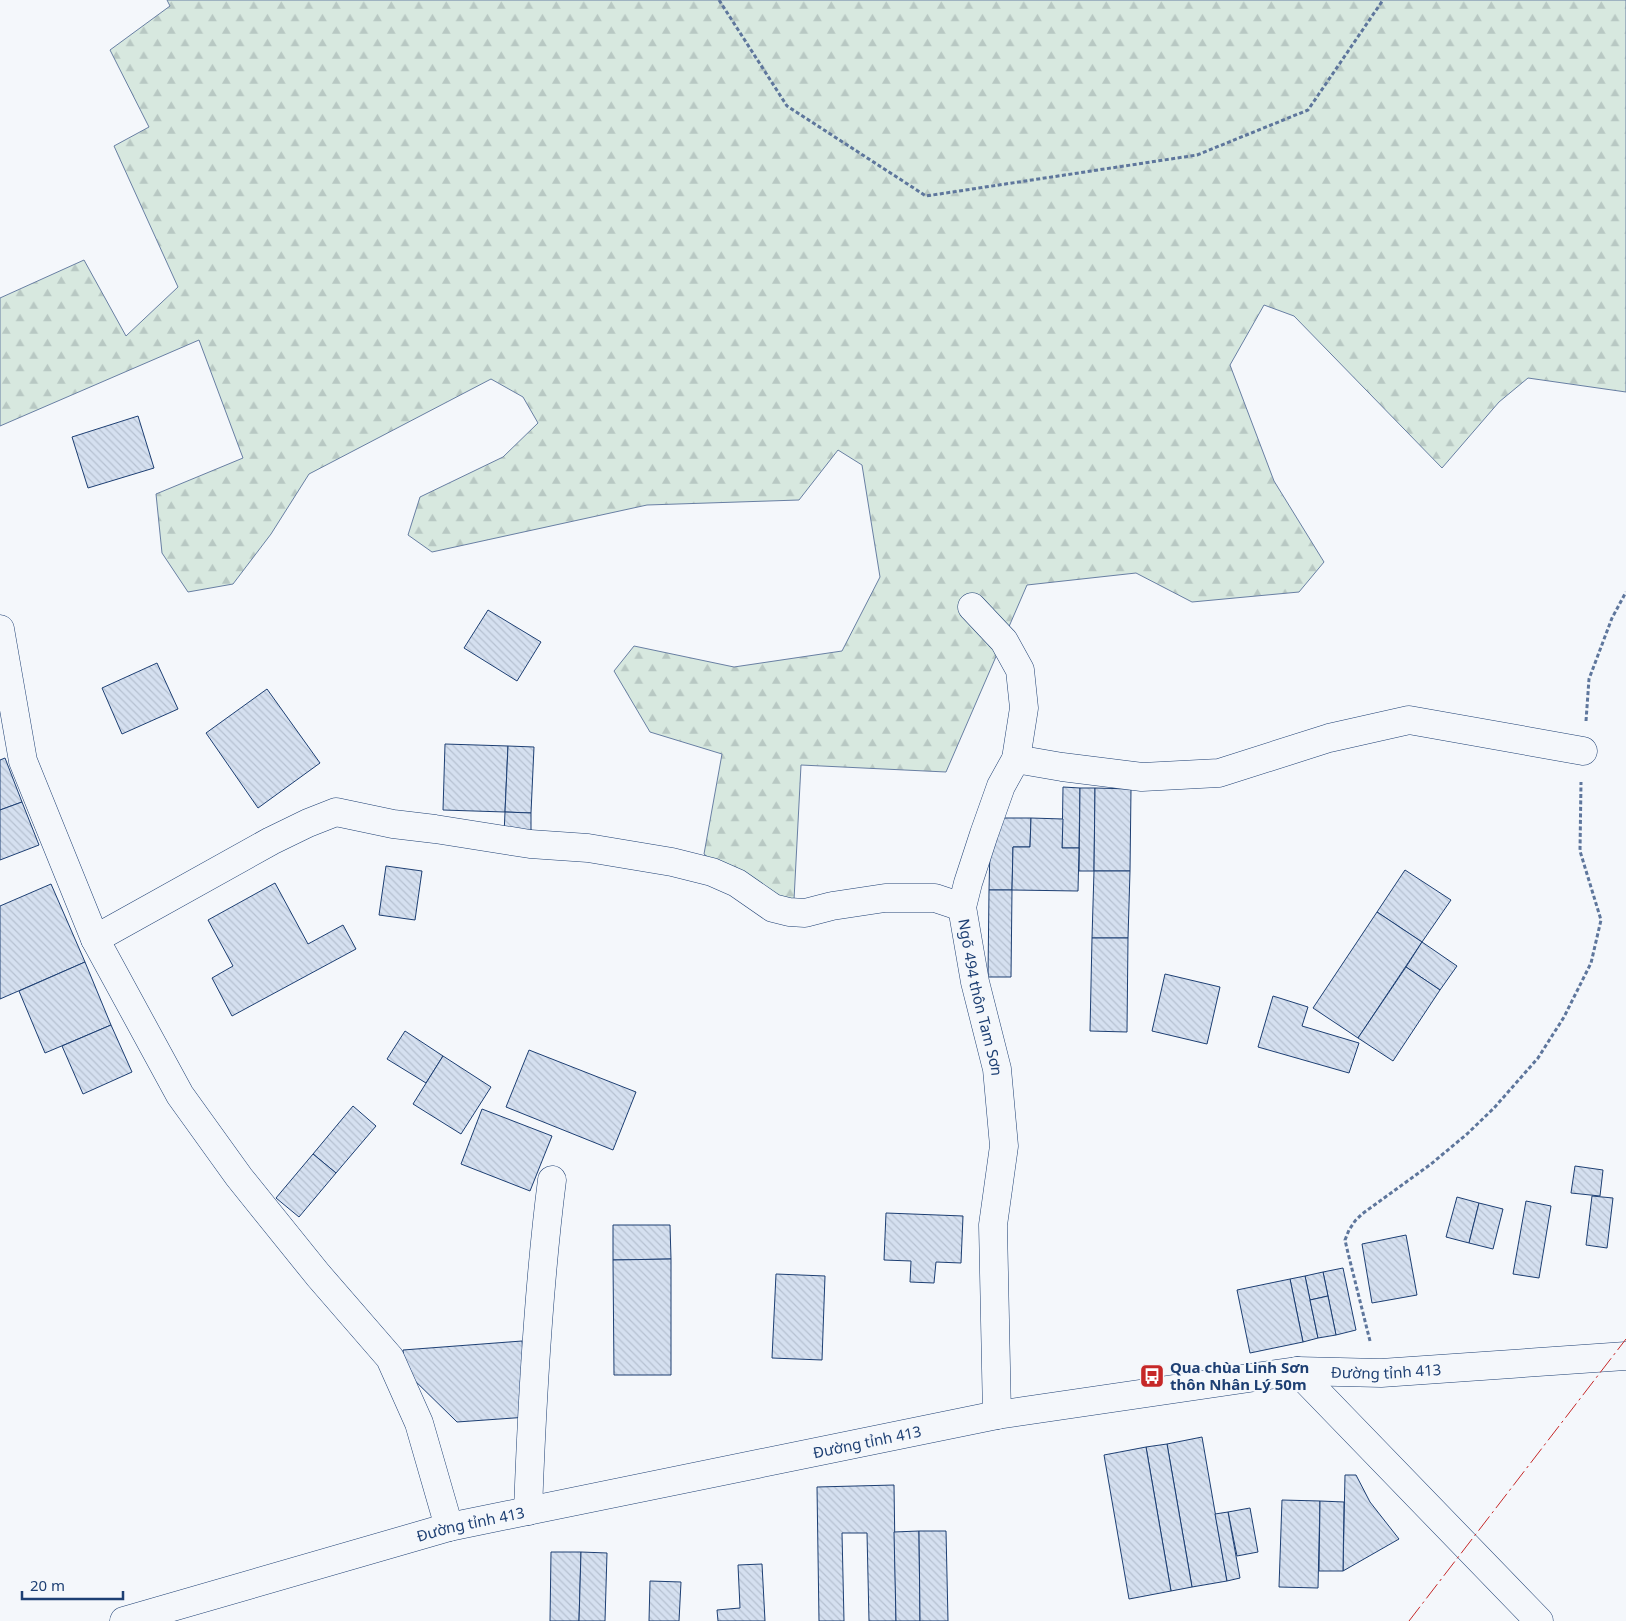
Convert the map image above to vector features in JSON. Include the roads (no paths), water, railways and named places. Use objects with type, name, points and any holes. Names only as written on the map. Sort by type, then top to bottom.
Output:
[{"type":"street","name":"Ngõ 494 thôn Tam Sơn","points":[[972,607],[1004,641],[1020,670],[1024,708],[1016,759],[1001,786],[968,883],[962,907],[974,982],[997,1069],[1004,1146],[993,1226],[997,1415]]},
{"type":"street","points":[[0,629],[23,762],[96,939],[180,1095],[239,1177],[318,1275],[390,1358],[419,1423],[448,1527]]},
{"type":"street","points":[[1016,759],[1142,777],[1219,773],[1329,738],[1409,720],[1583,751]]},
{"type":"street","points":[[96,939],[270,841],[336,812],[393,824],[530,844],[588,848],[672,862],[712,872],[737,883],[774,908],[789,912],[805,913],[832,906],[885,898],[935,898],[962,907]]},
{"type":"street","points":[[528,1511],[531,1417],[543,1251],[552,1180]]},
{"type":"street","name":"Đường tỉnh 413","points":[[124,1621],[448,1527],[997,1415],[1297,1370],[1381,1374],[1626,1356]]},
{"type":"street","points":[[1297,1370],[1539,1621]]},
{"type":"place","name":"Qua chùa Linh Sơn thôn Nhân Lý 50m","points":[[1152,1376]]}]
